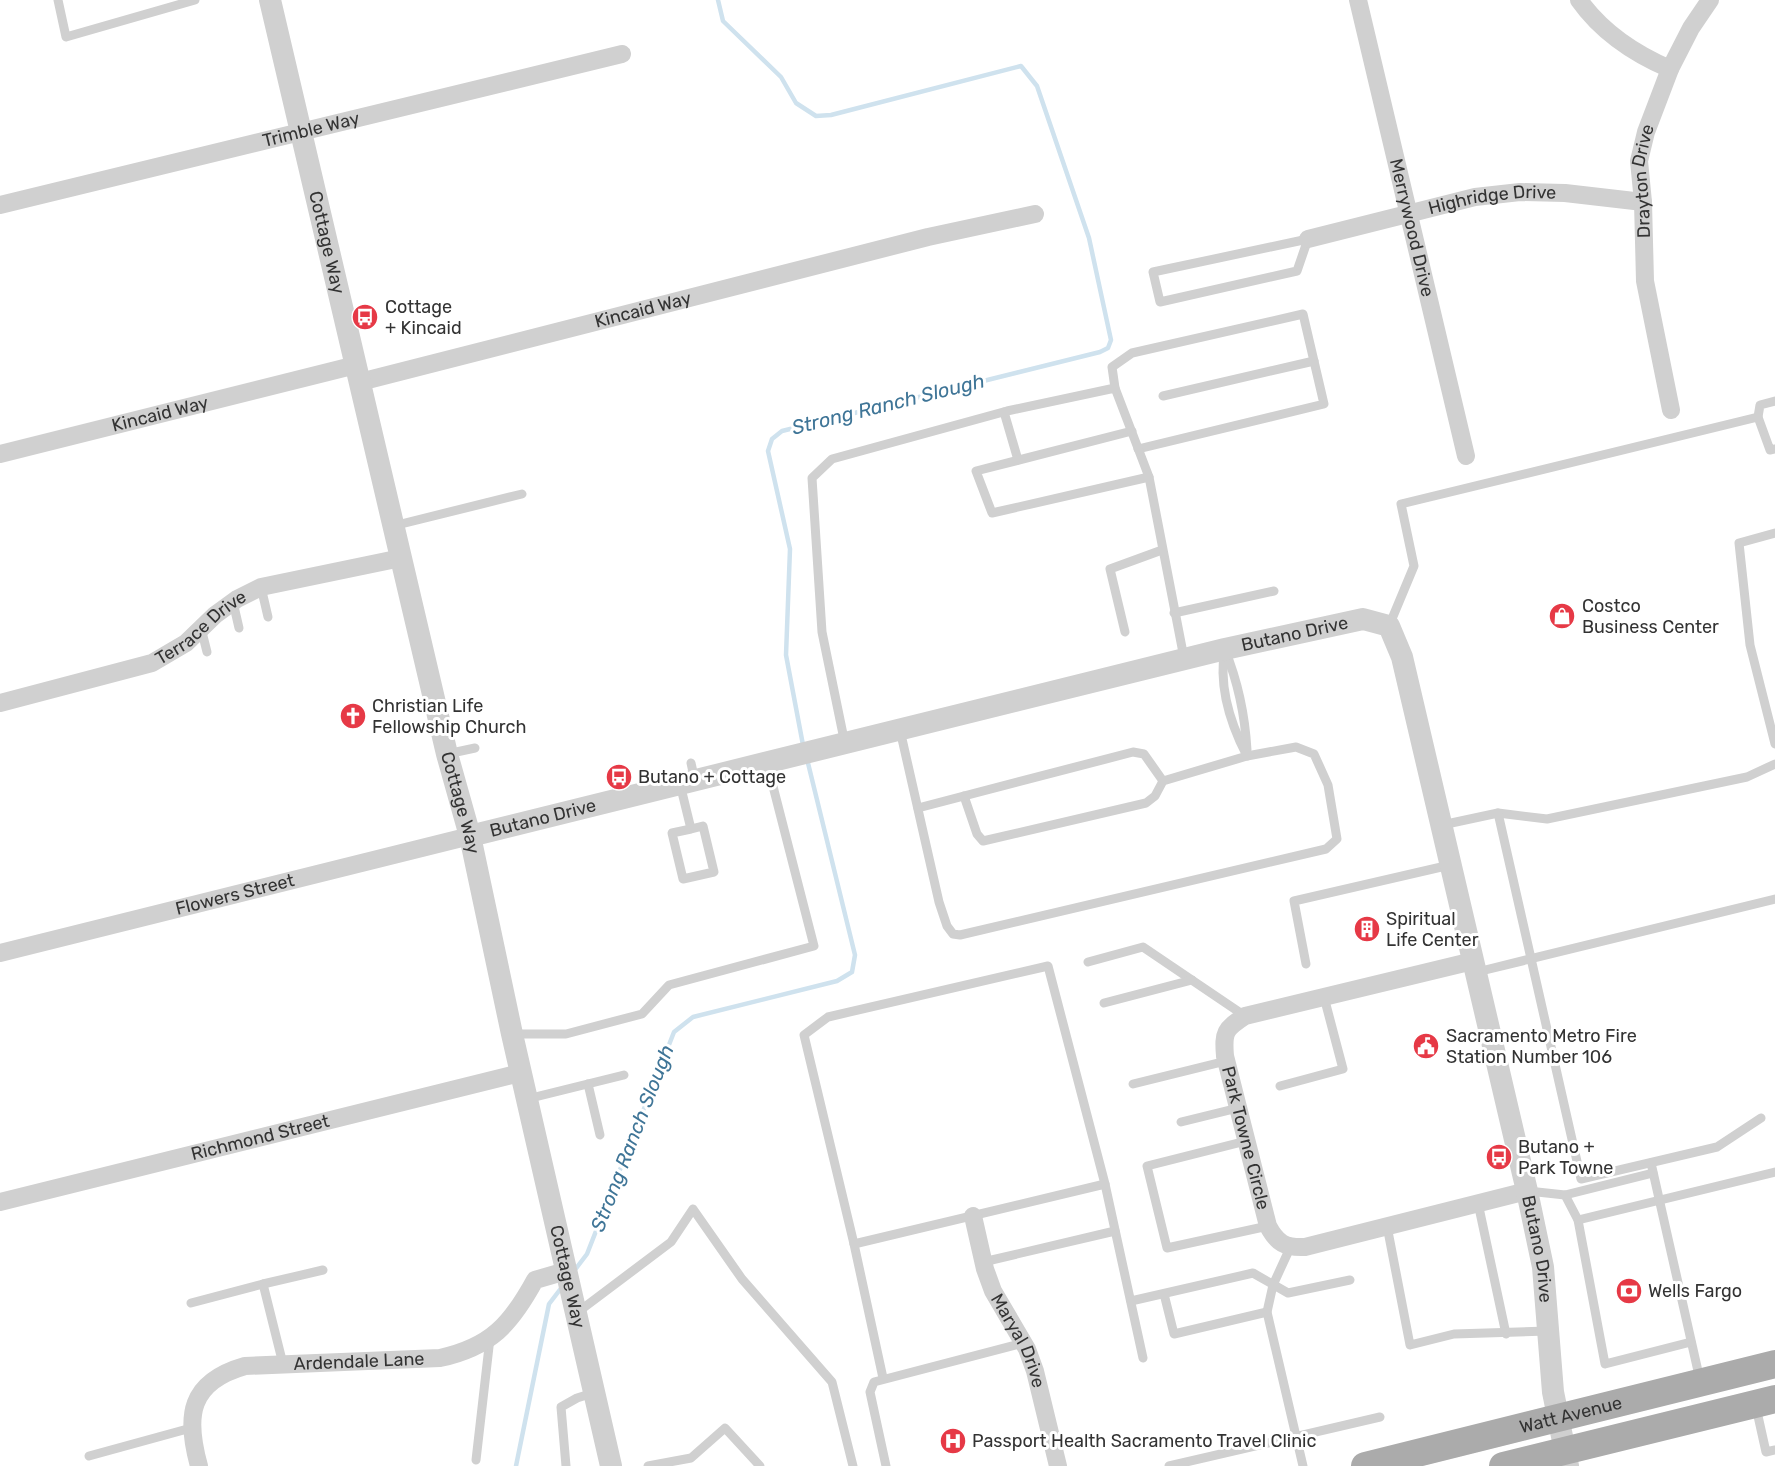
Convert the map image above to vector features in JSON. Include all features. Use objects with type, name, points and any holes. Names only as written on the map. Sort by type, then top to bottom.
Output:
[{"type":"main road","name":"Watt Avenue","points":[[1365,1466],[1775,1364]]},
{"type":"main road","name":"Watt Avenue","points":[[1503,1466],[1566,1458],[1765,1402]]},
{"type":"street","name":"Cottage Way","points":[[270,0],[447,754],[470,836],[520,1072],[611,1466]]},
{"type":"street","name":"Merrywood Drive","points":[[1358,0],[1466,456]]},
{"type":"street","points":[[1579,0],[1608,32],[1636,52],[1670,69]]},
{"type":"street","name":"Drayton Drive","points":[[1671,410],[1645,281],[1643,202],[1639,161],[1646,132],[1670,69],[1691,28],[1710,0]]},
{"type":"street","name":"Trimble Way","points":[[0,205],[622,54]]},
{"type":"street","name":"Highridge Drive","points":[[1308,239],[1475,197],[1520,192],[1565,193],[1643,202]]},
{"type":"street","name":"Kincaid Way","points":[[0,454],[358,373],[928,237],[1035,214]]},
{"type":"street","name":"Terrace Drive","points":[[0,703],[140,668],[175,651],[233,602],[261,587],[401,558]]},
{"type":"street","name":"Butano Drive","points":[[470,836],[689,776],[766,763],[1224,649],[1363,619],[1389,626],[1402,657],[1527,1191],[1543,1267],[1553,1389],[1566,1458]]},
{"type":"street","name":"Flowers Street","points":[[0,953],[470,836]]},
{"type":"street","points":[[1245,1016],[1324,997],[1475,967]]},
{"type":"street","name":"Park Towne Circle","points":[[1245,1016],[1229,1027],[1224,1038],[1226,1061],[1268,1227],[1276,1241],[1290,1248]]},
{"type":"street","name":"Richmond Street","points":[[0,1202],[520,1072]]},
{"type":"street","points":[[1290,1248],[1305,1247],[1527,1191]]},
{"type":"street","name":"Maryal Drive","points":[[973,1216],[983,1262],[1004,1312],[1023,1343],[1035,1371],[1058,1466]]},
{"type":"street","name":"Ardendale Lane","points":[[199,1466],[190,1428],[193,1409],[200,1394],[211,1381],[225,1371],[245,1366],[440,1358],[458,1354],[490,1338],[508,1323],[535,1280],[566,1271]]},
{"type":"lane","points":[[58,0],[66,37],[195,0]]},
{"type":"lane","points":[[1308,239],[1298,271],[1160,302],[1153,272],[1308,239]]},
{"type":"lane","points":[[1138,449],[1324,404],[1303,314],[1132,353],[1112,367],[1115,388],[1132,431],[1138,449],[1149,477],[1184,659]]},
{"type":"lane","points":[[1163,396],[1314,361]]},
{"type":"lane","points":[[845,744],[822,632],[812,478],[832,459],[1004,412],[1115,388]]},
{"type":"lane","points":[[1775,401],[1760,405],[1758,417],[1775,460]]},
{"type":"lane","points":[[1004,412],[1018,460]]},
{"type":"lane","points":[[1389,626],[1414,566],[1401,504],[1758,417]]},
{"type":"lane","points":[[1132,431],[976,471],[992,513],[1149,477]]},
{"type":"lane","points":[[393,525],[522,494]]},
{"type":"lane","points":[[1774,740],[1750,645],[1739,543],[1775,533]]},
{"type":"lane","points":[[1125,632],[1110,568],[1162,550]]},
{"type":"lane","points":[[261,587],[268,617]]},
{"type":"lane","points":[[1174,612],[1274,591]]},
{"type":"lane","points":[[233,602],[239,628]]},
{"type":"lane","points":[[201,628],[207,652]]},
{"type":"lane","points":[[1224,649],[1234,672],[1243,714],[1247,756]]},
{"type":"lane","points":[[1224,649],[1221,669],[1234,730],[1247,756]]},
{"type":"lane","points":[[1231,716],[1243,714]]},
{"type":"lane","points":[[900,730],[939,902],[947,926],[953,934],[960,935],[1326,849],[1337,839],[1328,785],[1314,754],[1296,747],[1247,756],[1163,781],[1155,796],[1146,803],[983,841],[976,834],[964,796]]},
{"type":"lane","points":[[447,754],[475,748]]},
{"type":"lane","points":[[918,808],[1132,752],[1144,754],[1163,781]]},
{"type":"lane","points":[[512,1034],[566,1034],[642,1014],[669,985],[814,946],[766,763]]},
{"type":"lane","points":[[1441,826],[1498,813],[1547,819],[1747,777],[1775,764]]},
{"type":"lane","points":[[689,776],[691,829]]},
{"type":"lane","points":[[1498,813],[1581,1179],[1717,1147],[1761,1118]]},
{"type":"lane","points":[[703,826],[714,872],[683,879],[672,833],[691,829],[703,826]]},
{"type":"lane","points":[[1306,964],[1294,901],[1450,865]]},
{"type":"lane","points":[[1475,967],[1531,959],[1775,899]]},
{"type":"lane","points":[[1088,962],[1143,947],[1245,1016]]},
{"type":"lane","points":[[883,1378],[854,1244],[804,1035],[828,1017],[1048,966],[1105,1184],[1143,1358]]},
{"type":"lane","points":[[1104,1003],[1192,980]]},
{"type":"lane","points":[[1280,1086],[1343,1069],[1324,997]]},
{"type":"lane","points":[[1132,1084],[1226,1061]]},
{"type":"lane","points":[[527,1099],[624,1075]]},
{"type":"lane","points":[[588,1084],[600,1135]]},
{"type":"lane","points":[[1181,1122],[1238,1108]]},
{"type":"lane","points":[[1246,1141],[1147,1166],[1167,1248],[1268,1227]]},
{"type":"lane","points":[[1651,1162],[1701,1383]]},
{"type":"lane","points":[[1578,1220],[1775,1172]]},
{"type":"lane","points":[[1527,1191],[1565,1195],[1653,1173]]},
{"type":"lane","points":[[854,1244],[1105,1184]]},
{"type":"lane","points":[[1565,1195],[1578,1220],[1605,1364],[1691,1342]]},
{"type":"lane","points":[[1478,1203],[1506,1334]]},
{"type":"lane","points":[[575,1308],[671,1242],[693,1209],[742,1279],[832,1382],[854,1466]]},
{"type":"lane","points":[[1387,1226],[1410,1345],[1454,1334],[1550,1331]]},
{"type":"lane","points":[[983,1262],[1116,1231]]},
{"type":"lane","points":[[1290,1248],[1273,1285],[1267,1312],[1303,1466]]},
{"type":"lane","points":[[191,1303],[323,1270]]},
{"type":"lane","points":[[1131,1301],[1253,1273],[1288,1293],[1350,1280]]},
{"type":"lane","points":[[263,1284],[283,1364]]},
{"type":"lane","points":[[1164,1294],[1174,1334],[1267,1312]]},
{"type":"lane","points":[[476,1460],[490,1338]]},
{"type":"lane","points":[[886,1466],[870,1392],[874,1382],[1023,1343]]},
{"type":"lane","points":[[566,1466],[561,1407],[577,1398],[595,1393]]},
{"type":"lane","points":[[1765,1402],[1766,1452],[1775,1450]]},
{"type":"lane","points":[[1169,1466],[1380,1417]]},
{"type":"lane","points":[[89,1456],[190,1428]]},
{"type":"lane","points":[[648,1466],[691,1458],[725,1428],[760,1466]]},
{"type":"lane","points":[[691,1458],[697,1466]]},
{"type":"waterway","name":"Strong Ranch Slough","points":[[718,0],[723,21],[781,77],[796,103],[816,116],[831,115],[1021,66],[1037,86],[1089,238],[1111,340],[1108,348],[1100,352],[782,431],[772,439],[768,451],[790,549],[786,655],[803,745]]},
{"type":"waterway","name":"Strong Ranch Slough","points":[[574,1271],[587,1254],[674,1032],[693,1017],[837,981],[852,972],[855,955],[807,759]]},
{"type":"waterway","name":"Strong Ranch Slough","points":[[516,1466],[549,1304],[562,1287]]},
{"type":"place","name":"Cottage + Kincaid","points":[[365,317]]},
{"type":"place","name":"Costco Business Center","points":[[1562,616]]},
{"type":"place","name":"Christian Life Fellowship Church","points":[[353,716]]},
{"type":"place","name":"Butano + Cottage","points":[[619,777]]},
{"type":"place","name":"Spiritual Life Center","points":[[1367,929]]},
{"type":"place","name":"Sacramento Metro Fire Station Number 106","points":[[1426,1046]]},
{"type":"place","name":"Butano + Park Towne","points":[[1499,1157]]},
{"type":"place","name":"Wells Fargo","points":[[1629,1291]]},
{"type":"place","name":"Passport Health Sacramento Travel Clinic","points":[[953,1441]]}]
